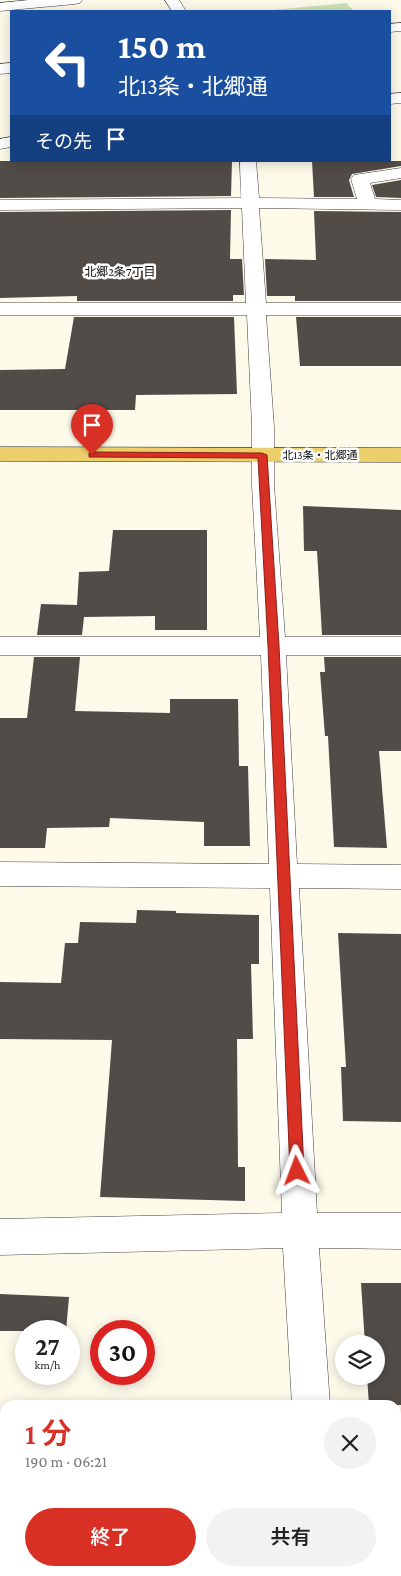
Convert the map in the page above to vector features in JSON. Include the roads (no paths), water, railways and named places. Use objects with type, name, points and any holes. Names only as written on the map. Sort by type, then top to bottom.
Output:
[{"type":"main road","name":"北13条・北郷通","points":[[0,454],[401,455]]},
{"type":"street","points":[[0,7],[75,0]]},
{"type":"street","points":[[248,162],[263,427],[262,455],[273,646],[300,1230],[311,1400]]},
{"type":"street","points":[[368,205],[360,179],[401,173]]},
{"type":"street","points":[[0,205],[250,203],[401,205]]},
{"type":"street","points":[[0,309],[401,309]]},
{"type":"street","points":[[0,646],[401,646]]},
{"type":"street","points":[[0,874],[401,877]]},
{"type":"street","points":[[0,1237],[300,1230],[401,1230]]},
{"type":"district","name":"北郷2条7丁目","points":[[120,272]]}]
